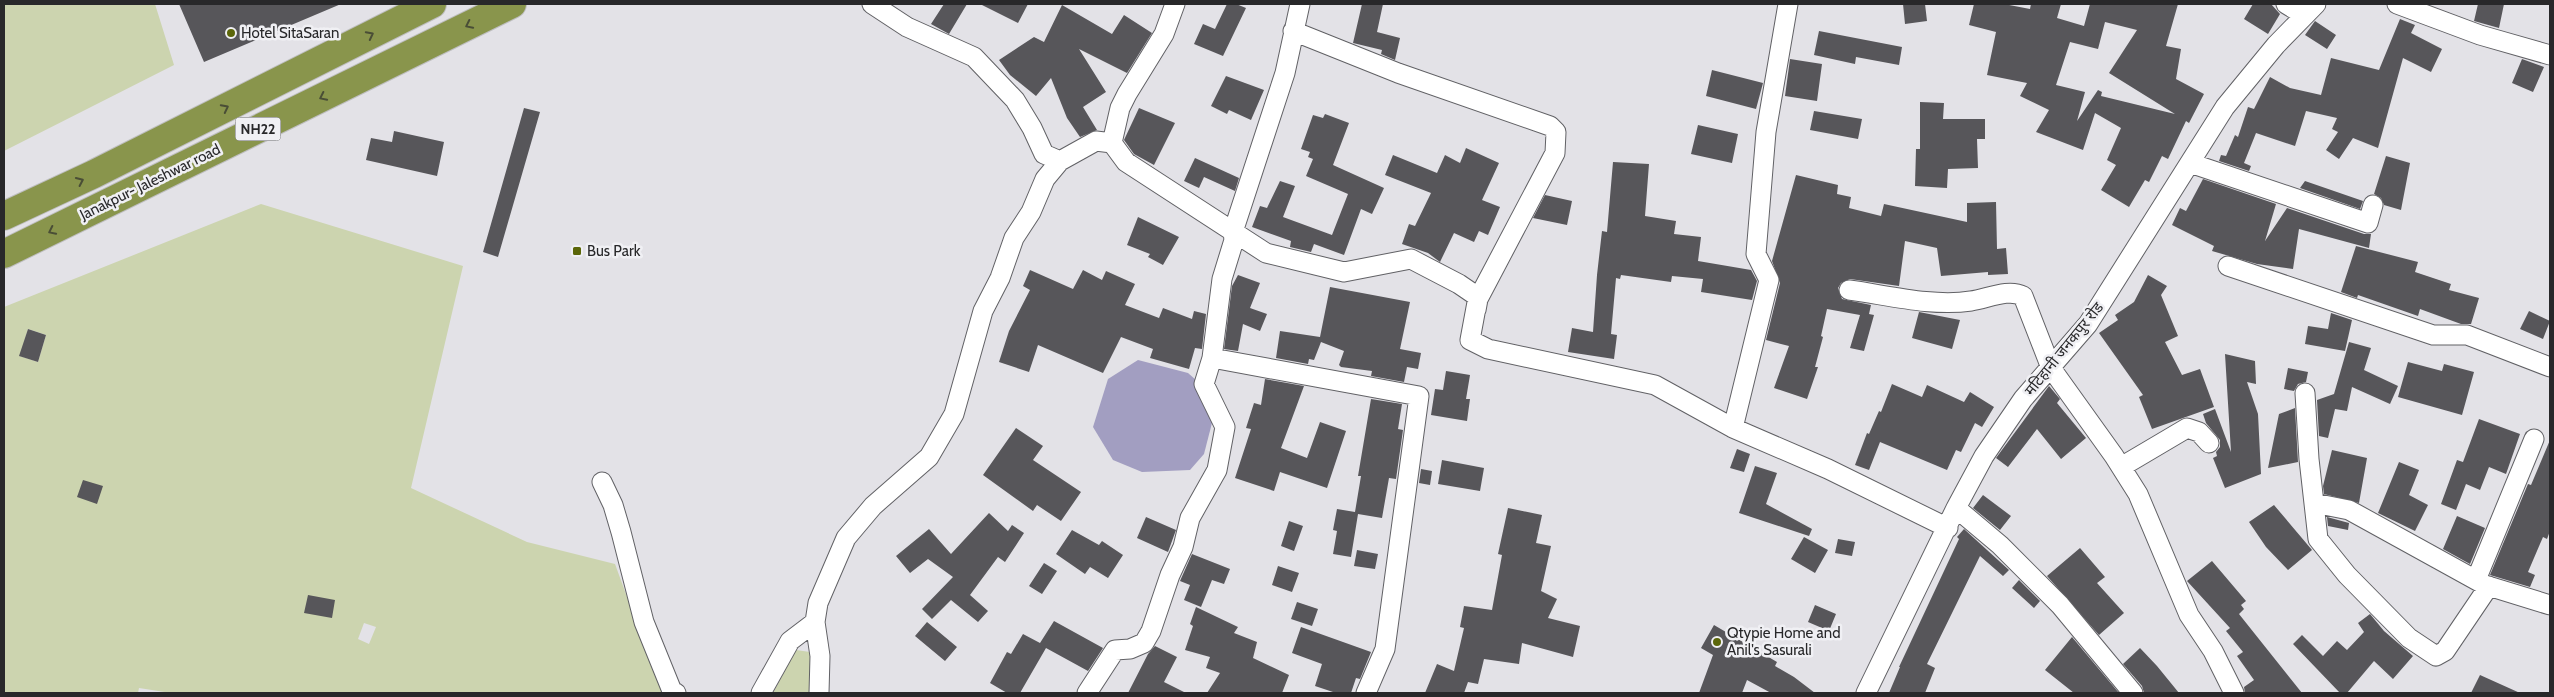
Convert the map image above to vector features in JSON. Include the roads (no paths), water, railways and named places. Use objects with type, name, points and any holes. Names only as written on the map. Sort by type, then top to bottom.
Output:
[{"type":"highway","name":"NH22","points":[[4,216],[94,174],[432,4]]},
{"type":"highway","name":"Janakpur- Jaleshwar road","points":[[4,254],[512,4]]},
{"type":"street","points":[[872,4],[907,27],[974,57],[1015,100],[1032,128],[1044,154],[1060,161]]},
{"type":"street","points":[[1112,143],[1120,108],[1126,94],[1164,34],[1175,4]]},
{"type":"street","points":[[1087,693],[1115,650],[1130,650],[1144,643],[1151,631],[1170,575],[1183,547],[1190,518],[1217,470],[1225,427],[1204,384],[1212,358],[1222,279],[1234,240],[1233,232],[1282,82],[1300,4]]},
{"type":"street","points":[[1733,428],[1769,280],[1756,254],[1766,132],[1788,4]]},
{"type":"street","points":[[2286,4],[2310,9]]},
{"type":"street","points":[[2397,4],[2480,35],[2550,55]]},
{"type":"street","name":"मटिहानी जनकपुर रोड","points":[[1866,693],[1948,528],[1956,508],[1984,456],[2023,399],[2088,324],[2225,107],[2310,9]]},
{"type":"street","points":[[1293,31],[1398,73],[1550,126],[1556,132],[1555,153],[1478,299],[1470,340]]},
{"type":"street","points":[[819,693],[820,656],[815,622],[818,603],[846,538],[874,506],[929,456],[954,414],[983,311],[1000,278],[1014,238],[1031,212],[1045,179],[1060,161],[1096,141],[1112,143],[1126,162],[1266,253],[1344,272],[1410,259],[1459,284],[1478,297],[1470,340]]},
{"type":"street","points":[[2190,163],[2368,223],[2373,205]]},
{"type":"street","points":[[2228,266],[2433,335],[2466,335],[2550,367]]},
{"type":"street","points":[[1848,290],[1943,302],[1970,301],[2017,292],[2023,296],[2051,368],[2121,467],[2147,514],[2189,615],[2213,651],[2234,693]]},
{"type":"street","points":[[1470,340],[1488,349],[1655,385],[1733,428],[1828,469],[1948,528]]},
{"type":"street","points":[[1212,358],[1419,396],[1385,649],[1366,693]]},
{"type":"street","points":[[2305,394],[2318,539],[2347,575],[2409,638],[2436,656],[2445,651],[2483,583],[2534,439]]},
{"type":"street","points":[[2121,467],[2187,428],[2199,432],[2209,443]]},
{"type":"street","points":[[602,482],[613,506],[621,532],[644,622],[672,691],[676,693]]},
{"type":"street","points":[[2314,503],[2349,510],[2483,583],[2550,605]]},
{"type":"street","points":[[1956,508],[2000,545],[2060,605],[2133,693]]},
{"type":"street","points":[[761,693],[790,641],[815,622]]},
{"type":"place","name":"Hotel SitaSaran","points":[[231,33]]},
{"type":"place","name":"Bus Park","points":[[577,251]]},
{"type":"place","name":"Qtypie Home and Anil's Sasurali","points":[[1717,642]]}]
